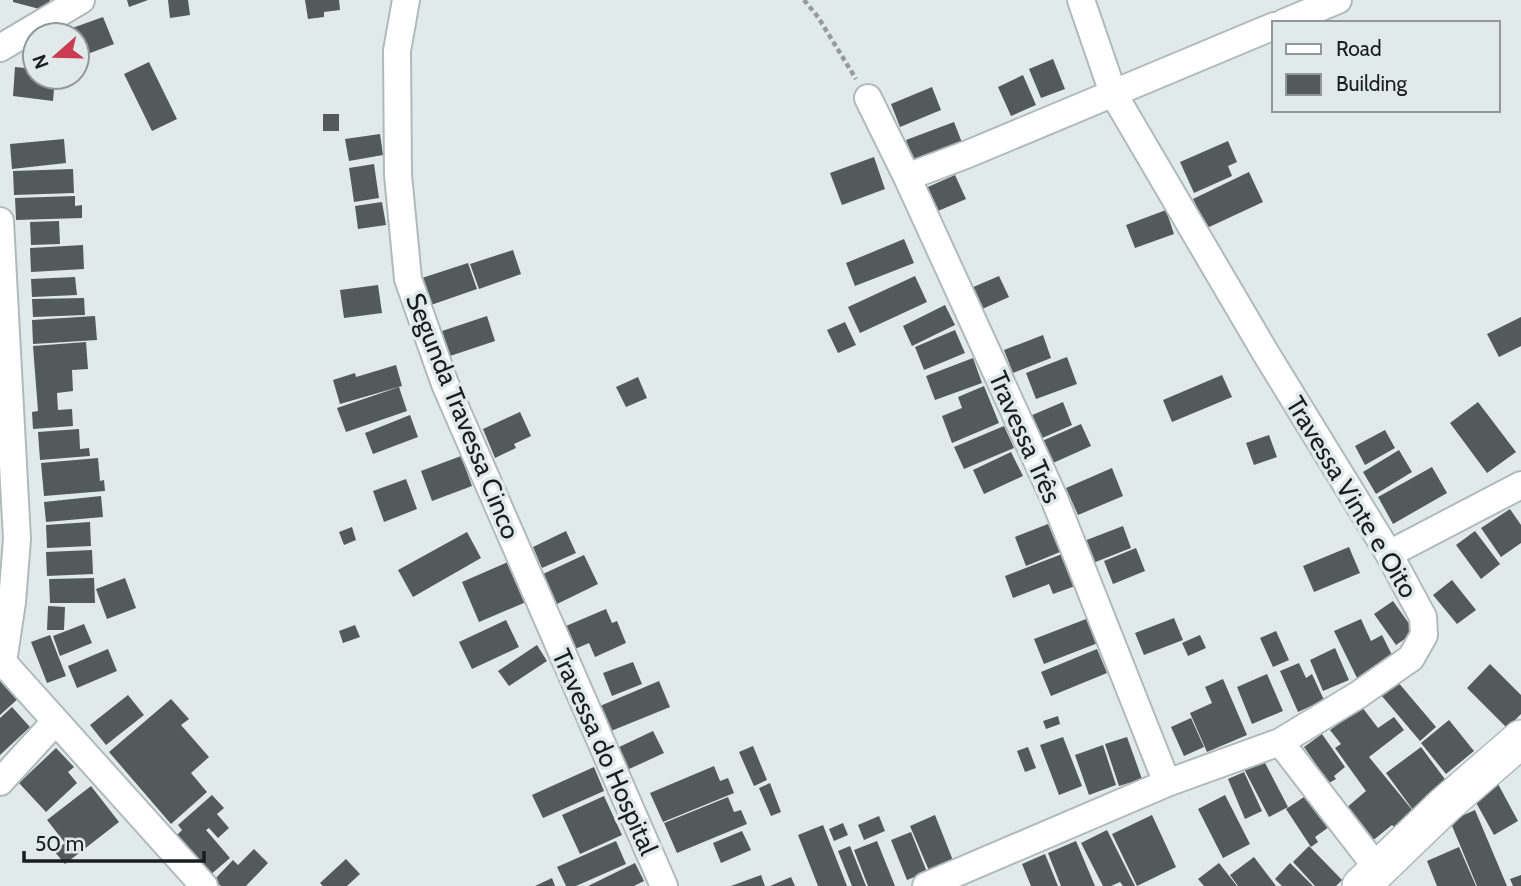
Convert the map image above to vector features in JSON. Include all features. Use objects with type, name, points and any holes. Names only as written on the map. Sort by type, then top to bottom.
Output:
[{"type":"street","points":[[0,48],[81,0]]},
{"type":"street","name":"Segunda Travessa Cinco","points":[[406,0],[397,51],[397,92],[398,175],[408,279],[445,384],[545,617]]},
{"type":"street","name":"Travessa Vinte e Oito","points":[[926,886],[1167,783],[1280,742],[1411,658],[1424,635],[1423,618],[1389,554],[1258,340],[1114,93],[1081,0]]},
{"type":"street","points":[[1288,21],[1338,0]]},
{"type":"street","points":[[907,177],[1272,27]]},
{"type":"street","name":"Travessa Três","points":[[868,98],[1054,498],[1167,783]]},
{"type":"street","points":[[0,221],[17,540],[12,601],[1,661],[204,886]]},
{"type":"street","points":[[1389,554],[1521,485]]},
{"type":"street","name":"Travessa do Hospital","points":[[545,617],[664,886]]},
{"type":"street","points":[[0,782],[55,722]]},
{"type":"street","points":[[1280,742],[1369,877],[1521,738]]},
{"type":"path","points":[[804,0],[868,98]]},
{"type":"building","points":[[13,0],[50,0],[47,11]]},
{"type":"building","points":[[127,0],[148,0],[129,7]]},
{"type":"building","points":[[168,0],[188,0],[190,15],[170,18]]},
{"type":"building","points":[[305,0],[339,0],[340,10],[324,12],[324,17],[308,19]]},
{"type":"building","points":[[103,17],[114,44],[91,53],[91,21]]},
{"type":"building","points":[[1053,59],[1065,89],[1041,98],[1029,69]]},
{"type":"building","points":[[149,62],[177,119],[152,131],[124,74]]},
{"type":"building","points":[[15,67],[21,68],[21,91],[54,91],[53,101],[13,96]]},
{"type":"building","points":[[1023,75],[1036,105],[1011,116],[998,87]]},
{"type":"building","points":[[932,87],[941,110],[900,127],[891,104]]},
{"type":"building","points":[[323,114],[339,114],[339,131],[323,131]]},
{"type":"building","points":[[954,122],[963,145],[915,164],[906,140]]},
{"type":"building","points":[[380,134],[383,155],[349,161],[345,139]]},
{"type":"building","points":[[64,139],[66,163],[12,169],[10,144]]},
{"type":"building","points":[[1228,141],[1237,162],[1228,166],[1232,176],[1194,193],[1180,162]]},
{"type":"building","points":[[874,157],[885,189],[842,205],[830,173]]},
{"type":"building","points":[[374,164],[379,198],[354,202],[349,168]]},
{"type":"building","points":[[73,169],[74,193],[14,195],[13,171]]},
{"type":"building","points":[[1249,172],[1263,202],[1207,228],[1193,199]]},
{"type":"building","points":[[955,175],[966,199],[931,214],[921,190]]},
{"type":"building","points":[[75,196],[75,206],[82,205],[82,218],[16,220],[15,198]]},
{"type":"building","points":[[382,202],[386,225],[358,229],[355,206]]},
{"type":"building","points":[[1166,210],[1174,234],[1135,248],[1126,225]]},
{"type":"building","points":[[59,221],[60,244],[31,245],[30,222]]},
{"type":"building","points":[[904,239],[914,263],[855,286],[846,263]]},
{"type":"building","points":[[83,245],[84,269],[31,272],[30,248]]},
{"type":"building","points":[[513,250],[521,274],[479,289],[470,264]]},
{"type":"building","points":[[468,263],[477,289],[431,305],[422,278]]},
{"type":"building","points":[[915,276],[927,302],[860,333],[848,307]]},
{"type":"building","points":[[999,276],[1009,297],[980,310],[971,288]]},
{"type":"building","points":[[75,277],[77,295],[32,297],[31,279]]},
{"type":"building","points":[[378,285],[382,313],[344,318],[340,290]]},
{"type":"building","points":[[84,298],[85,315],[33,317],[32,299]]},
{"type":"building","points":[[945,305],[955,325],[912,346],[903,326]]},
{"type":"building","points":[[95,316],[97,340],[33,344],[32,320]]},
{"type":"building","points":[[487,316],[495,341],[450,356],[442,331]]},
{"type":"building","points":[[1521,317],[1521,346],[1499,357],[1487,334]]},
{"type":"building","points":[[845,322],[856,345],[838,353],[827,330]]},
{"type":"building","points":[[955,330],[965,353],[924,370],[915,347]]},
{"type":"building","points":[[1043,335],[1051,358],[1013,373],[1004,350]]},
{"type":"building","points":[[86,342],[88,369],[72,370],[73,391],[57,393],[58,410],[72,409],[73,426],[33,429],[32,412],[38,411],[33,346]]},
{"type":"building","points":[[1067,357],[1077,384],[1036,399],[1026,373]]},
{"type":"building","points":[[973,358],[982,383],[935,400],[926,376]]},
{"type":"building","points":[[396,365],[402,386],[340,404],[333,380],[355,373],[356,377]]},
{"type":"building","points":[[1222,375],[1232,397],[1172,422],[1163,400]]},
{"type":"building","points":[[638,377],[647,398],[626,407],[616,387]]},
{"type":"building","points":[[984,386],[999,423],[952,443],[942,416],[962,408],[958,397]]},
{"type":"building","points":[[399,387],[407,411],[346,432],[337,408]]},
{"type":"building","points":[[1063,402],[1072,425],[1040,439],[1030,416]]},
{"type":"building","points":[[1478,402],[1516,452],[1487,473],[1450,423]]},
{"type":"building","points":[[520,412],[531,436],[514,444],[516,448],[495,458],[483,429]]},
{"type":"building","points":[[410,415],[418,437],[373,454],[365,433]]},
{"type":"building","points":[[1081,424],[1091,446],[1053,463],[1042,441]]},
{"type":"building","points":[[1004,426],[1014,448],[964,469],[954,447]]},
{"type":"building","points":[[79,429],[80,449],[89,448],[90,456],[40,460],[38,432]]},
{"type":"building","points":[[1385,430],[1395,448],[1365,465],[1355,446]]},
{"type":"building","points":[[1269,435],[1277,457],[1254,465],[1246,443]]},
{"type":"building","points":[[1399,450],[1412,472],[1376,494],[1363,472]]},
{"type":"building","points":[[1011,452],[1023,476],[984,494],[973,470]]},
{"type":"building","points":[[461,456],[472,486],[432,501],[421,471]]},
{"type":"building","points":[[98,458],[100,481],[104,480],[105,491],[44,496],[41,463]]},
{"type":"building","points":[[1432,467],[1447,493],[1393,524],[1378,497]]},
{"type":"building","points":[[1112,468],[1123,496],[1078,515],[1066,488]]},
{"type":"building","points":[[406,479],[417,509],[384,522],[373,491]]},
{"type":"building","points":[[101,496],[103,517],[46,522],[44,502]]},
{"type":"building","points":[[1510,509],[1521,525],[1521,543],[1501,557],[1481,528]]},
{"type":"building","points":[[90,522],[91,546],[47,548],[46,525]]},
{"type":"building","points":[[1048,524],[1060,552],[1026,566],[1015,537]]},
{"type":"building","points":[[1123,526],[1131,548],[1093,563],[1084,541]]},
{"type":"building","points":[[352,527],[356,540],[344,545],[339,532]]},
{"type":"building","points":[[566,531],[576,553],[542,568],[533,547]]},
{"type":"building","points":[[1475,531],[1500,564],[1481,579],[1456,545]]},
{"type":"building","points":[[467,532],[481,558],[413,597],[398,570]]},
{"type":"building","points":[[1349,547],[1360,573],[1314,592],[1303,566]]},
{"type":"building","points":[[1136,548],[1145,571],[1113,584],[1104,561]]},
{"type":"building","points":[[92,550],[93,574],[47,576],[46,552]]},
{"type":"building","points":[[1062,554],[1075,586],[1053,594],[1049,584],[1013,598],[1005,576]]},
{"type":"building","points":[[584,555],[598,584],[557,604],[543,574]]},
{"type":"building","points":[[508,562],[526,602],[479,622],[462,582]]},
{"type":"building","points":[[94,578],[95,603],[50,603],[49,579]]},
{"type":"building","points":[[125,578],[136,608],[107,619],[96,589]]},
{"type":"building","points":[[1452,580],[1476,610],[1457,624],[1433,595]]},
{"type":"building","points":[[1393,601],[1415,632],[1396,645],[1374,614]]},
{"type":"building","points":[[48,606],[65,607],[64,630],[47,630]]},
{"type":"building","points":[[606,609],[612,623],[617,621],[626,643],[595,657],[589,643],[575,649],[566,626]]},
{"type":"building","points":[[1094,616],[1103,641],[1044,664],[1034,639]]},
{"type":"building","points":[[1174,618],[1183,640],[1144,655],[1135,633]]},
{"type":"building","points":[[1361,619],[1371,641],[1382,635],[1395,661],[1357,678],[1334,631]]},
{"type":"building","points":[[506,620],[519,647],[472,669],[459,642]]},
{"type":"building","points":[[84,624],[92,643],[60,656],[53,636]]},
{"type":"building","points":[[355,625],[360,637],[343,643],[339,631]]},
{"type":"building","points":[[1276,631],[1289,660],[1273,667],[1260,638]]},
{"type":"building","points":[[50,635],[66,676],[47,683],[31,642]]},
{"type":"building","points":[[1200,635],[1206,648],[1188,656],[1182,643]]},
{"type":"building","points":[[537,645],[547,661],[509,686],[498,671]]},
{"type":"building","points":[[1335,648],[1349,680],[1323,691],[1310,660]]},
{"type":"building","points":[[108,649],[117,671],[77,688],[68,666]]},
{"type":"building","points":[[1097,649],[1107,673],[1051,696],[1041,672]]},
{"type":"building","points":[[633,662],[642,684],[612,696],[603,673]]},
{"type":"building","points":[[1299,663],[1306,678],[1312,674],[1324,700],[1298,712],[1280,671]]},
{"type":"building","points":[[1490,664],[1521,695],[1521,714],[1507,728],[1467,688]]},
{"type":"building","points":[[1267,674],[1283,711],[1252,724],[1237,687]]},
{"type":"building","points":[[0,675],[20,697],[0,715]]},
{"type":"building","points":[[1223,679],[1247,735],[1207,752],[1190,713],[1212,703],[1205,687]]},
{"type":"building","points":[[659,681],[670,707],[611,731],[600,706]]},
{"type":"building","points":[[1397,681],[1436,727],[1420,741],[1381,695]]},
{"type":"building","points":[[128,695],[144,715],[106,745],[90,725]]},
{"type":"building","points":[[171,699],[189,719],[181,725],[209,757],[191,773],[207,792],[171,824],[109,752]]},
{"type":"building","points":[[12,707],[30,727],[0,755],[0,718]]},
{"type":"building","points":[[1362,707],[1378,728],[1394,717],[1404,730],[1369,757],[1414,812],[1371,842],[1345,809],[1366,791],[1335,748],[1341,744],[1330,730]]},
{"type":"building","points":[[1058,716],[1060,724],[1046,729],[1043,721]]},
{"type":"building","points":[[1191,718],[1204,747],[1184,756],[1171,727]]},
{"type":"building","points":[[1449,720],[1474,751],[1446,774],[1421,743]]},
{"type":"building","points":[[653,731],[664,753],[627,770],[617,748]]},
{"type":"building","points":[[1322,734],[1345,767],[1334,776],[1336,779],[1329,783],[1304,747]]},
{"type":"building","points":[[1063,737],[1082,786],[1059,795],[1040,745]]},
{"type":"building","points":[[1127,737],[1142,779],[1119,786],[1105,744]]},
{"type":"building","points":[[1103,745],[1116,785],[1089,795],[1075,755]]},
{"type":"building","points":[[753,746],[767,780],[754,786],[739,752]]},
{"type":"building","points":[[1028,747],[1036,768],[1025,772],[1017,751]]},
{"type":"building","points":[[1421,747],[1447,782],[1416,814],[1386,773]]},
{"type":"building","points":[[56,748],[74,767],[68,772],[77,783],[46,812],[19,783]]},
{"type":"building","points":[[1263,759],[1288,807],[1269,817],[1244,769]]},
{"type":"building","points":[[714,766],[720,781],[728,778],[734,793],[663,822],[650,793]]},
{"type":"building","points":[[594,767],[604,791],[543,818],[532,795]]},
{"type":"building","points":[[1244,772],[1262,811],[1245,819],[1228,779]]},
{"type":"building","points":[[770,783],[781,812],[771,816],[759,788]]},
{"type":"building","points":[[1498,784],[1518,821],[1494,835],[1473,797]]},
{"type":"building","points":[[91,786],[119,822],[65,864],[54,851],[65,843],[47,820]]},
{"type":"building","points":[[212,795],[224,808],[217,814],[229,828],[218,838],[209,828],[206,830],[230,858],[209,876],[175,837],[182,830],[178,825]]},
{"type":"building","points":[[1225,795],[1250,844],[1223,858],[1198,809]]},
{"type":"building","points":[[1307,795],[1329,827],[1315,837],[1318,842],[1311,847],[1286,809]]},
{"type":"building","points":[[604,796],[622,835],[580,854],[562,815]]},
{"type":"building","points":[[728,797],[734,812],[741,810],[747,824],[677,853],[664,823]]},
{"type":"building","points":[[1475,810],[1507,886],[1477,886],[1450,821]]},
{"type":"building","points":[[935,815],[954,863],[930,873],[910,826]]},
{"type":"building","points":[[1152,815],[1176,867],[1137,886],[1112,834]]},
{"type":"building","points":[[879,816],[885,831],[864,840],[858,825]]},
{"type":"building","points":[[843,823],[848,835],[834,841],[829,829]]},
{"type":"building","points":[[823,825],[847,886],[818,886],[798,835]]},
{"type":"building","points":[[1107,830],[1135,886],[1123,886],[1120,882],[1103,886],[1081,843]]},
{"type":"building","points":[[742,831],[751,850],[721,863],[713,843]]},
{"type":"building","points":[[911,832],[927,872],[907,880],[891,840]]},
{"type":"building","points":[[616,841],[626,864],[576,886],[566,886],[557,867]]},
{"type":"building","points":[[877,841],[895,886],[868,886],[854,850]]},
{"type":"building","points":[[1076,841],[1095,886],[1061,886],[1048,853]]},
{"type":"building","points":[[850,846],[866,886],[852,886],[838,851]]},
{"type":"building","points":[[1309,846],[1342,880],[1336,886],[1315,886],[1293,862]]},
{"type":"building","points":[[1459,847],[1476,886],[1437,886],[1427,861]]},
{"type":"building","points":[[254,849],[268,863],[246,886],[221,886],[214,880],[233,860],[238,865]]},
{"type":"building","points":[[1045,854],[1058,886],[1031,886],[1022,864]]},
{"type":"building","points":[[1254,857],[1276,886],[1238,886],[1230,875]]},
{"type":"building","points":[[346,859],[360,874],[347,886],[323,886],[320,883]]},
{"type":"building","points":[[635,863],[644,881],[634,886],[588,886]]},
{"type":"building","points":[[1219,863],[1237,886],[1204,886],[1198,879]]},
{"type":"building","points":[[1290,863],[1313,886],[1282,886],[1275,879]]},
{"type":"building","points":[[761,875],[765,886],[731,886]]},
{"type":"building","points":[[1521,875],[1521,886],[1513,886],[1510,879]]},
{"type":"building","points":[[791,877],[795,886],[770,886]]},
{"type":"building","points":[[552,878],[555,886],[535,886]]}]
